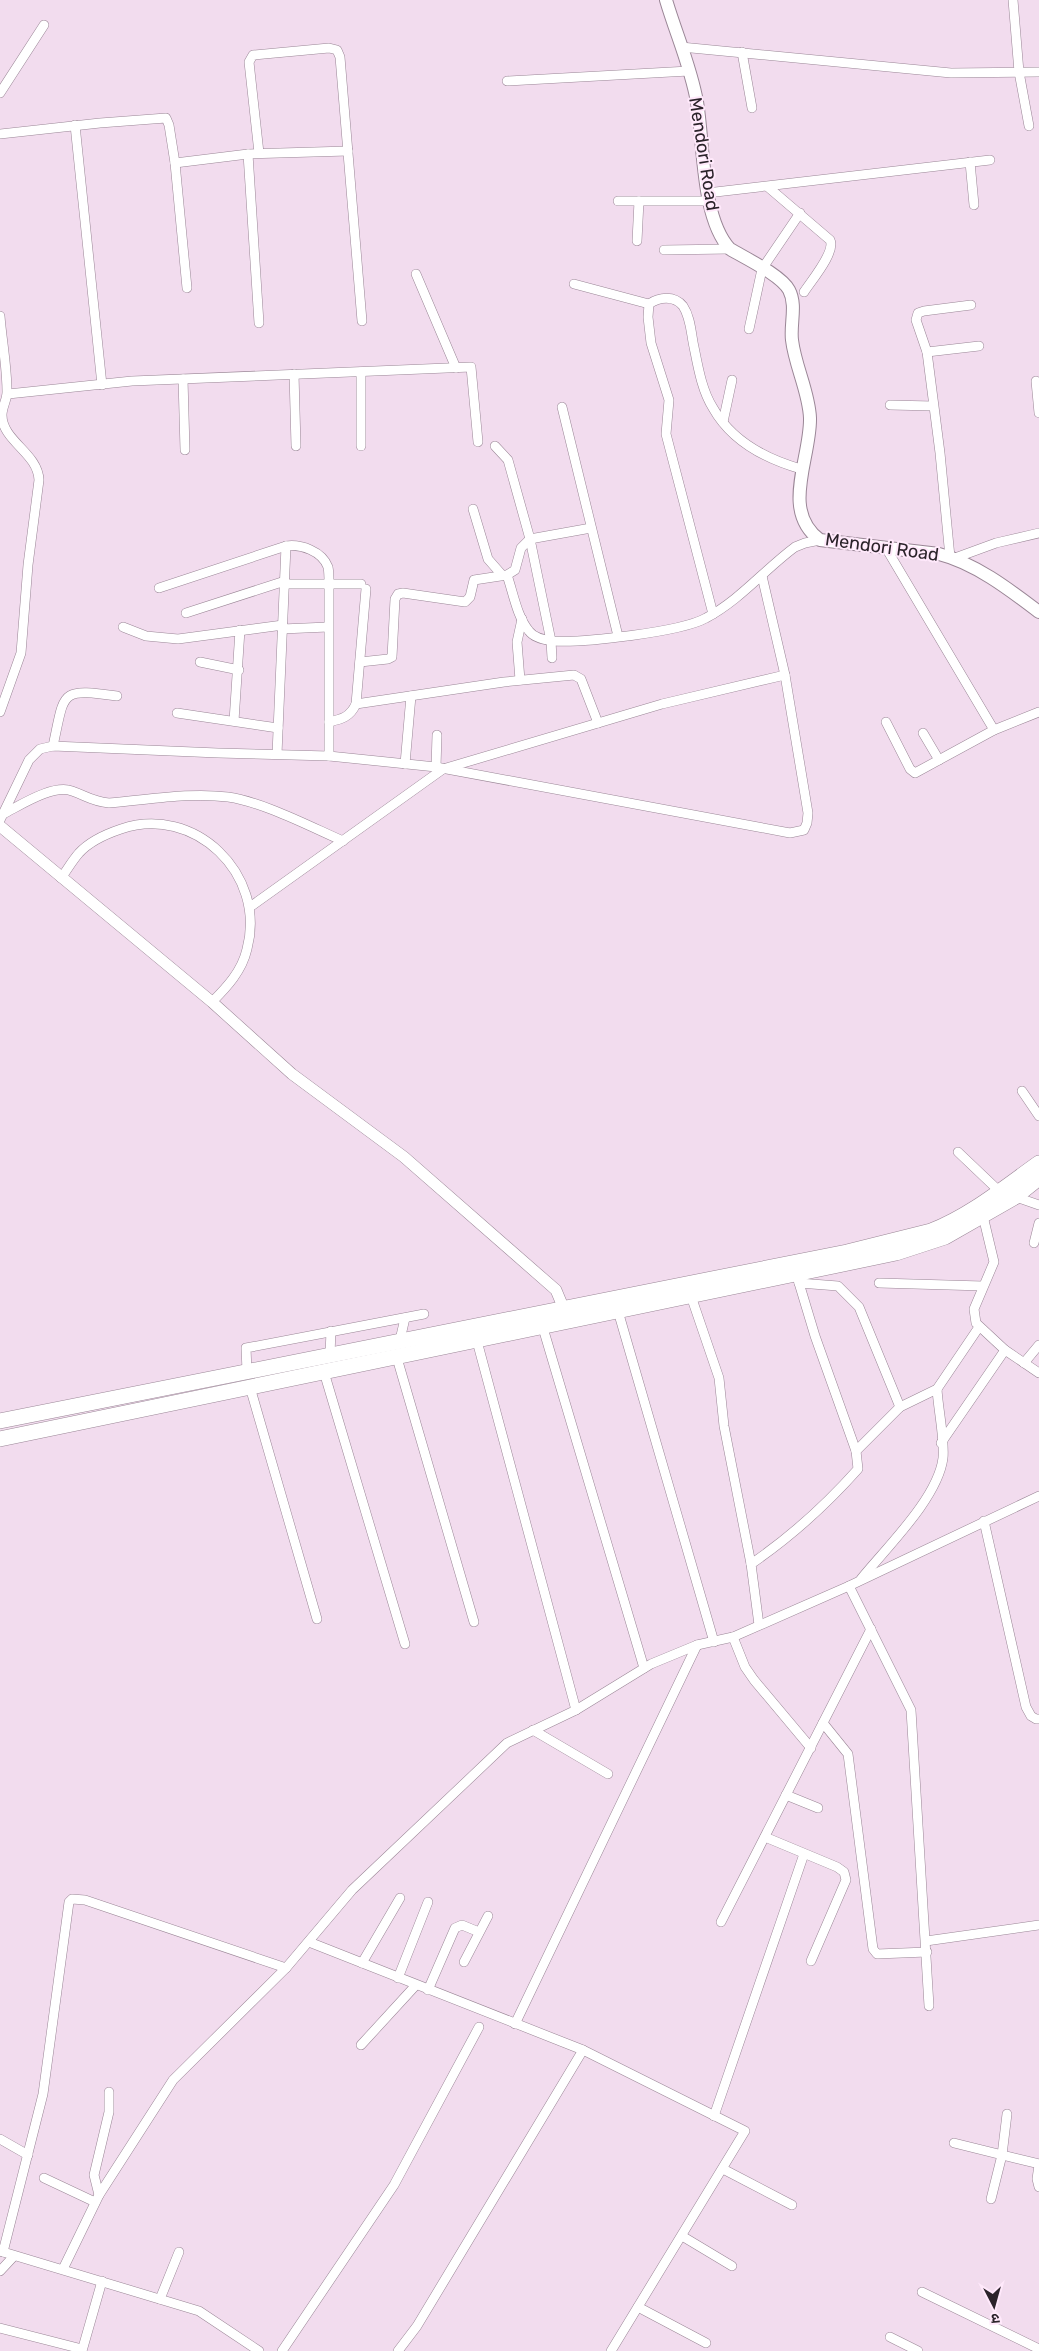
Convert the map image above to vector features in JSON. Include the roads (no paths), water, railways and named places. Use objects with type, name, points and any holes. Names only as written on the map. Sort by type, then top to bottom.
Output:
[{"type":"main road","name":"Mendori Road","points":[[666,0],[689,71],[696,102],[708,197],[724,242],[730,249],[780,280],[789,290],[793,303],[792,340],[810,416],[808,445],[801,469],[800,484],[802,516],[811,534],[820,540],[953,557],[1015,594],[1039,612]]},
{"type":"main road","points":[[0,1439],[543,1328],[566,1315],[665,1288],[772,1265],[847,1252],[931,1231],[944,1226],[1039,1163]]},
{"type":"main road","points":[[0,1421],[400,1340],[566,1315],[618,1311],[691,1296],[797,1278],[896,1254],[944,1237],[1015,1197],[1039,1178]]},
{"type":"main road","points":[[347,1351],[351,1366]]},
{"type":"street","points":[[1013,0],[1019,72],[1029,126]]},
{"type":"street","points":[[0,93],[44,25]]},
{"type":"street","points":[[681,47],[951,73],[1039,72]]},
{"type":"street","points":[[259,153],[249,62],[253,55],[329,48],[337,50],[340,57],[362,321]]},
{"type":"street","points":[[742,52],[752,108]]},
{"type":"street","points":[[507,81],[689,71]]},
{"type":"street","points":[[0,134],[75,125],[166,118],[169,125],[174,163],[187,288]]},
{"type":"street","points":[[75,125],[102,385]]},
{"type":"street","points":[[174,163],[259,153],[348,151]]},
{"type":"street","points":[[248,154],[259,323]]},
{"type":"street","points":[[618,201],[708,197],[768,187],[990,160]]},
{"type":"street","points":[[970,162],[974,205]]},
{"type":"street","points":[[768,187],[800,213],[832,244],[830,252],[804,292]]},
{"type":"street","points":[[637,241],[639,201]]},
{"type":"street","points":[[749,329],[762,269],[800,213]]},
{"type":"street","points":[[664,250],[730,249]]},
{"type":"street","points":[[416,274],[456,368]]},
{"type":"street","points":[[574,284],[649,304],[655,300],[666,298],[676,300],[683,307],[689,319],[705,389],[712,408],[722,422],[739,439],[758,453],[779,463],[801,469]]},
{"type":"street","points":[[649,304],[648,317],[651,343],[669,400],[666,434],[713,614]]},
{"type":"street","points":[[970,305],[918,314],[916,320],[927,352],[953,557],[986,546],[1039,533]]},
{"type":"street","points":[[0,316],[8,394],[2,415],[8,434],[28,455],[39,472],[28,565],[21,653],[0,712]]},
{"type":"street","points":[[927,352],[979,346]]},
{"type":"street","points":[[8,394],[183,379],[472,367],[478,442]]},
{"type":"street","points":[[361,372],[361,446]]},
{"type":"street","points":[[294,374],[296,446]]},
{"type":"street","points":[[183,379],[185,450]]},
{"type":"street","points":[[722,422],[732,380]]},
{"type":"street","points":[[1036,381],[1039,413]]},
{"type":"street","points":[[890,404],[933,406]]},
{"type":"street","points":[[562,407],[618,636]]},
{"type":"street","points":[[496,446],[508,460],[530,539],[551,641],[552,658]]},
{"type":"street","points":[[473,509],[488,559],[504,575],[529,632],[551,641],[618,636],[689,624],[713,614],[730,602],[795,547],[805,542],[820,540]]},
{"type":"street","points":[[360,662],[392,657],[395,599],[398,594],[403,593],[464,602],[470,597],[474,580],[504,575],[514,570],[521,548],[530,539],[591,528]]},
{"type":"street","points":[[277,754],[286,546]]},
{"type":"street","points":[[159,588],[286,546],[302,546],[321,557],[328,567],[329,583],[329,756]]},
{"type":"street","points":[[886,548],[994,730]]},
{"type":"street","points":[[1,817],[29,760],[40,750],[53,746],[329,756],[440,768],[797,833],[804,830],[808,823],[808,813],[785,675],[762,576]]},
{"type":"street","points":[[186,613],[285,582],[363,586],[360,662],[356,704],[352,712],[345,718],[329,722]]},
{"type":"street","points":[[520,680],[517,642],[522,619]]},
{"type":"street","points":[[123,627],[156,639],[202,637],[240,630],[283,627],[328,627]]},
{"type":"street","points":[[234,721],[239,670],[240,630]]},
{"type":"street","points":[[200,662],[239,670]]},
{"type":"street","points":[[250,907],[440,768],[662,704],[785,675]]},
{"type":"street","points":[[356,704],[520,680],[578,676],[598,723]]},
{"type":"street","points":[[53,746],[62,704],[66,697],[79,692],[117,696]]},
{"type":"street","points":[[405,764],[410,696]]},
{"type":"street","points":[[886,722],[912,772],[918,772],[994,730],[1039,712]]},
{"type":"street","points":[[178,713],[278,728]]},
{"type":"street","points":[[923,733],[939,760]]},
{"type":"street","points":[[437,735],[440,768]]},
{"type":"street","points":[[1,817],[54,790],[73,791],[96,802],[109,803],[210,796],[230,798],[256,805],[342,840]]},
{"type":"street","points":[[61,878],[79,853],[104,834],[134,824],[166,824],[196,834],[221,852],[240,877],[250,907],[251,928],[247,949],[239,969],[227,987],[212,1002]]},
{"type":"street","points":[[0,826],[212,1002],[292,1074],[404,1157],[556,1290],[566,1315]]},
{"type":"street","points":[[1022,1091],[1039,1116]]},
{"type":"street","points":[[958,1152],[998,1191],[1039,1205]]},
{"type":"street","points":[[983,1216],[994,1262],[974,1309],[976,1323],[978,1327],[1005,1350],[1039,1373]]},
{"type":"street","points":[[1034,1243],[1039,1222]]},
{"type":"street","points":[[751,1564],[786,1541],[831,1499],[858,1469],[856,1451],[814,1336],[797,1278],[838,1286],[860,1307],[900,1407]]},
{"type":"street","points":[[879,1283],[983,1286]]},
{"type":"street","points":[[691,1296],[719,1378],[724,1426],[751,1564],[759,1626]]},
{"type":"street","points":[[618,1311],[714,1642]]},
{"type":"street","points":[[247,1371],[246,1348],[424,1314]]},
{"type":"street","points":[[400,1340],[405,1318]]},
{"type":"street","points":[[856,1451],[900,1407],[937,1389],[978,1327]]},
{"type":"street","points":[[543,1328],[644,1668]]},
{"type":"street","points":[[330,1354],[331,1331]]},
{"type":"street","points":[[477,1341],[576,1710]]},
{"type":"street","points":[[1024,1363],[1039,1345]]},
{"type":"street","points":[[942,1442],[1005,1350]]},
{"type":"street","points":[[397,1358],[474,1622]]},
{"type":"street","points":[[324,1372],[404,1644]]},
{"type":"street","points":[[250,1387],[317,1619]]},
{"type":"street","points":[[858,1581],[925,1502],[943,1458],[937,1389]]},
{"type":"street","points":[[63,2269],[97,2199],[173,2080],[286,1968],[352,1890],[508,1743],[576,1710],[644,1668],[697,1645],[733,1637],[759,1626],[849,1586],[1039,1496]]},
{"type":"street","points":[[984,1521],[1026,1707],[1031,1716],[1036,1720],[1039,1719]]},
{"type":"street","points":[[849,1586],[911,1710],[929,2006]]},
{"type":"street","points":[[721,1922],[871,1629]]},
{"type":"street","points":[[733,1637],[749,1673],[810,1748]]},
{"type":"street","points":[[514,2024],[697,1645]]},
{"type":"street","points":[[823,1723],[844,1747],[850,1761],[873,1950],[877,1954],[927,1952]]},
{"type":"street","points":[[533,1730],[608,1774]]},
{"type":"street","points":[[786,1795],[818,1808]]},
{"type":"street","points":[[765,1837],[837,1867],[844,1872],[846,1880],[810,1961]]},
{"type":"street","points":[[714,2116],[804,1854]]},
{"type":"street","points":[[362,1963],[400,1898]]},
{"type":"street","points":[[259,2351],[199,2311],[2,2251],[43,2094],[67,1907],[72,1899],[86,1900],[286,1968]]},
{"type":"street","points":[[398,1978],[428,1902]]},
{"type":"street","points":[[464,1962],[488,1916]]},
{"type":"street","points":[[428,1990],[455,1928],[462,1925],[479,1932]]},
{"type":"street","points":[[926,1940],[1039,1925]]},
{"type":"street","points":[[309,1942],[582,2050],[745,2131],[611,2351]]},
{"type":"street","points":[[361,2045],[416,1985]]},
{"type":"street","points":[[282,2351],[394,2184],[479,2027]]},
{"type":"street","points":[[398,2351],[417,2326],[582,2050]]},
{"type":"street","points":[[97,2199],[94,2175],[110,2112],[108,2092]]},
{"type":"street","points":[[991,2199],[1002,2155],[1007,2114]]},
{"type":"street","points":[[0,2139],[28,2155]]},
{"type":"street","points":[[954,2143],[1039,2164],[1037,2179],[1039,2187]]},
{"type":"street","points":[[723,2169],[792,2205]]},
{"type":"street","points":[[44,2178],[97,2199]]},
{"type":"street","points":[[682,2236],[732,2266]]},
{"type":"street","points":[[160,2299],[179,2252]]},
{"type":"street","points":[[0,2271],[14,2256]]},
{"type":"street","points":[[0,2328],[82,2350],[102,2281]]},
{"type":"street","points":[[922,2292],[1039,2349]]},
{"type":"street","points":[[638,2306],[706,2343]]},
{"type":"street","points":[[890,2337],[918,2351]]}]
